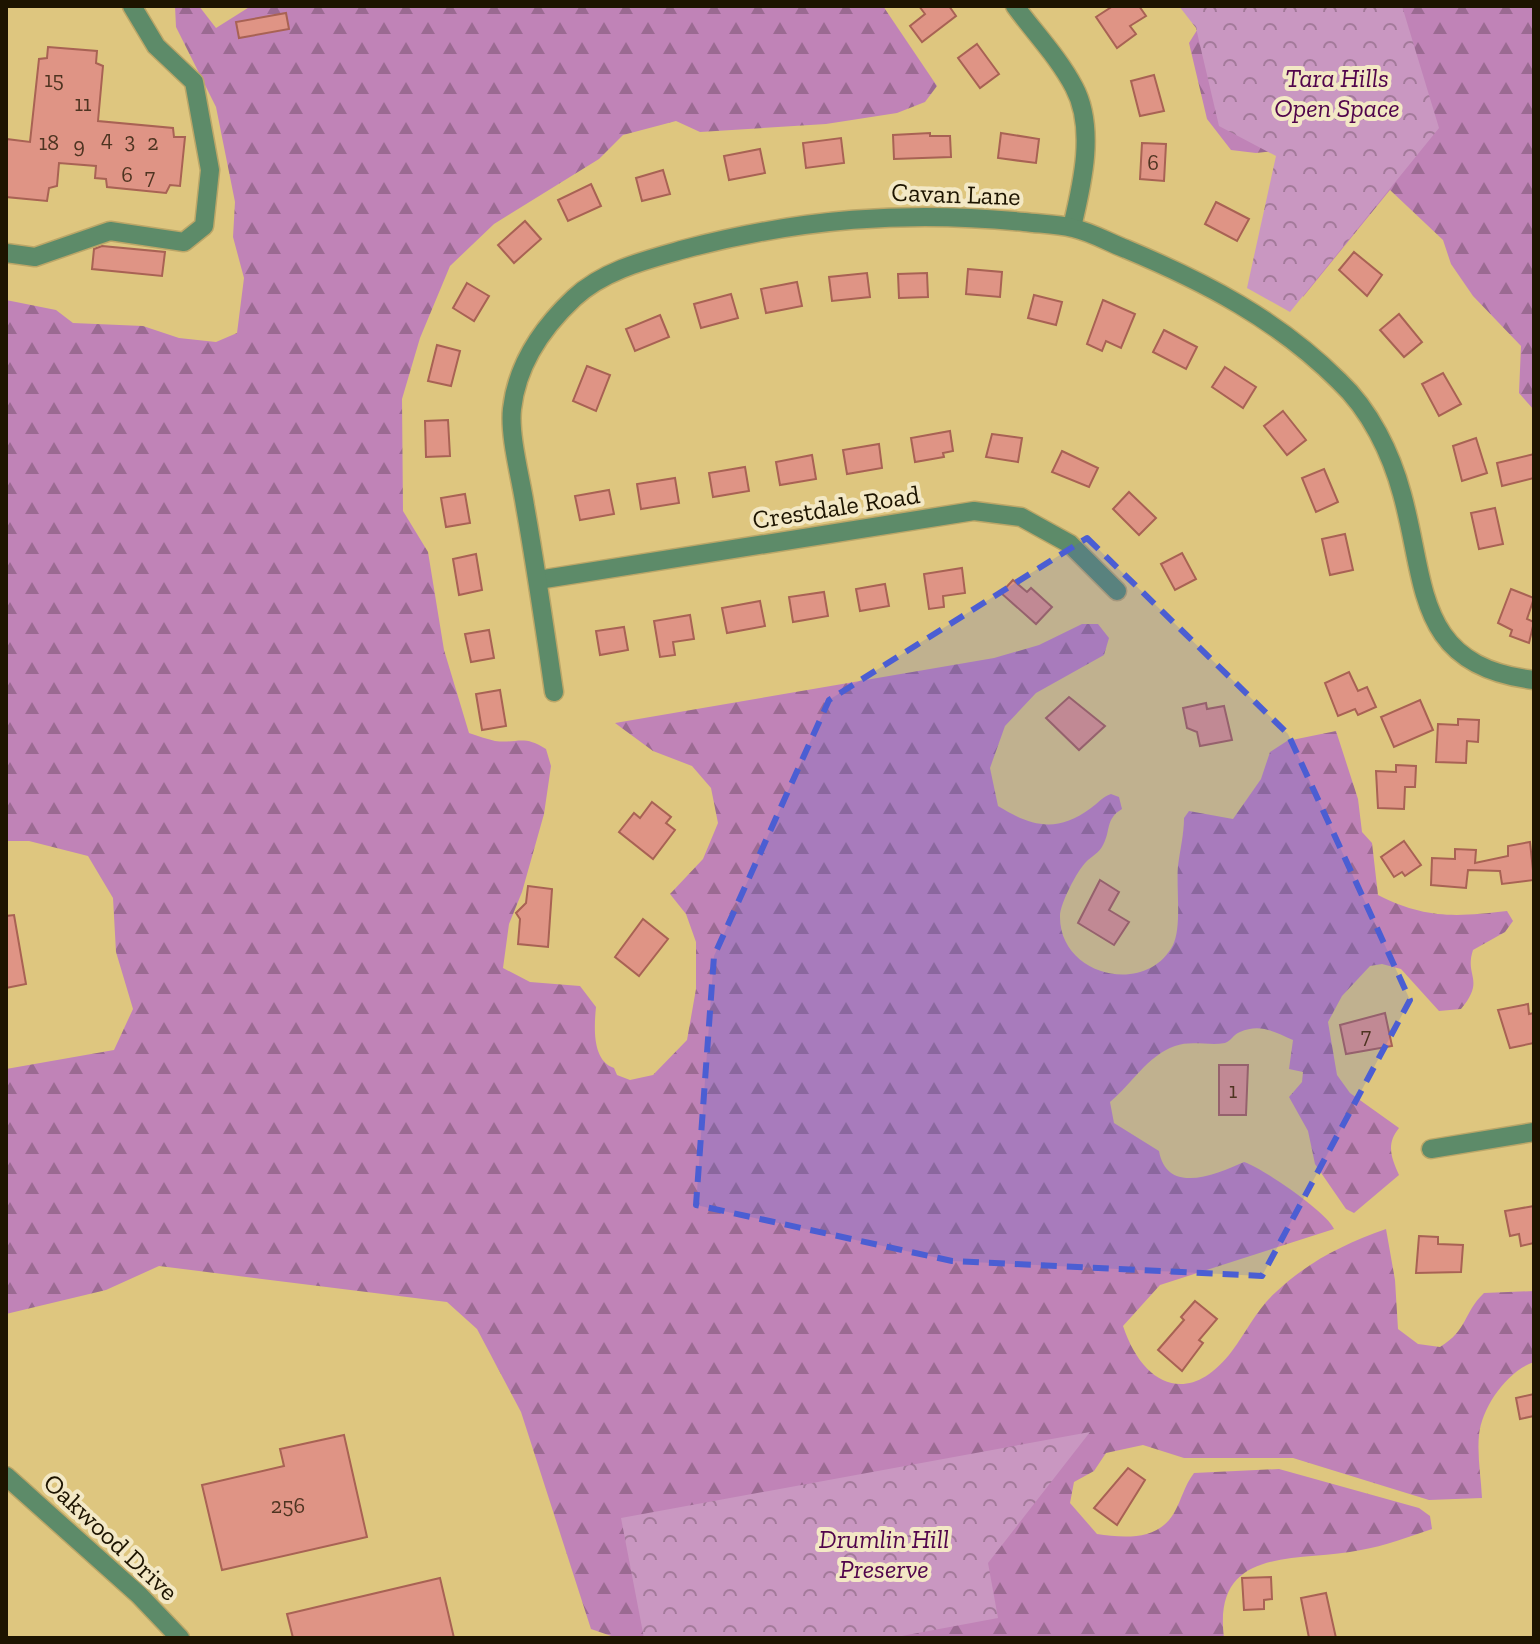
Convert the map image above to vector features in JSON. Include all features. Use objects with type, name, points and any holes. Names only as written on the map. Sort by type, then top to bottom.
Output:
[{"type":"street","points":[[6,253],[35,257],[110,231],[184,242],[204,226],[210,170],[194,82],[156,46],[132,6]]},
{"type":"street","points":[[1015,6],[1075,89],[1085,133],[1083,181],[1072,227]]},
{"type":"street","name":"Cavan Lane","points":[[554,692],[511,411],[525,362],[546,324],[589,285],[640,261],[756,231],[844,219],[951,215],[1072,227],[1223,294],[1288,334],[1343,384],[1376,427],[1402,491],[1419,582],[1433,620],[1451,645],[1480,664],[1511,677],[1534,680]]},
{"type":"street","name":"Crestdale Road","points":[[538,580],[974,511],[1021,517],[1070,544],[1117,591]]},
{"type":"street","points":[[1431,1149],[1534,1132]]},
{"type":"street","name":"Oakwood Drive","points":[[6,1476],[139,1595],[180,1638]]},
{"type":"highlighted area","points":[[1087,538],[1288,734],[1410,1000],[1262,1276],[952,1261],[696,1205],[714,956],[829,700]]},
{"type":"green space","points":[[175,6],[199,6],[216,28],[251,6],[883,6],[937,86],[925,102],[897,113],[826,124],[700,132],[676,121],[623,135],[599,159],[494,224],[450,266],[420,338],[402,399],[403,511],[428,552],[444,650],[469,733],[495,741],[538,744],[546,749],[551,766],[544,814],[522,892],[509,924],[503,968],[530,982],[580,986],[596,1007],[598,1051],[617,1075],[630,1080],[653,1075],[687,1040],[696,989],[696,942],[686,914],[670,894],[703,859],[718,823],[711,788],[692,766],[653,751],[615,723],[994,658],[1039,645],[1082,624],[1098,624],[1109,638],[1104,655],[1036,693],[1005,726],[990,768],[998,806],[1033,822],[1056,824],[1067,821],[1108,795],[1119,797],[1122,809],[1111,821],[1102,848],[1086,862],[1074,880],[1060,916],[1063,937],[1073,953],[1088,965],[1106,972],[1125,974],[1144,971],[1160,961],[1173,945],[1178,918],[1178,866],[1184,818],[1189,811],[1233,819],[1261,779],[1270,752],[1287,741],[1336,731],[1358,799],[1362,832],[1372,843],[1378,895],[1411,908],[1441,914],[1507,911],[1513,921],[1505,932],[1473,950],[1472,991],[1461,1009],[1439,1011],[1401,969],[1382,964],[1370,966],[1342,996],[1328,1022],[1337,1075],[1350,1093],[1399,1128],[1392,1140],[1391,1151],[1399,1175],[1354,1213],[1346,1209],[1315,1164],[1308,1131],[1289,1097],[1302,1082],[1303,1072],[1289,1069],[1293,1040],[1254,1028],[1238,1033],[1225,1043],[1175,1046],[1156,1056],[1110,1102],[1114,1123],[1159,1151],[1164,1165],[1172,1173],[1194,1178],[1244,1162],[1293,1191],[1320,1212],[1334,1229],[1160,1285],[1123,1326],[1142,1363],[1155,1375],[1169,1382],[1184,1384],[1200,1380],[1216,1369],[1232,1351],[1263,1306],[1288,1281],[1328,1254],[1386,1229],[1395,1280],[1398,1329],[1418,1344],[1440,1347],[1449,1341],[1484,1293],[1534,1291],[1534,1362],[1514,1373],[1498,1391],[1481,1424],[1478,1450],[1482,1498],[1429,1500],[1293,1458],[1184,1458],[1143,1445],[1106,1453],[1094,1471],[1074,1482],[1070,1503],[1097,1534],[1140,1536],[1159,1529],[1174,1513],[1194,1473],[1279,1469],[1419,1508],[1430,1516],[1432,1529],[1370,1548],[1287,1559],[1245,1572],[1231,1586],[1224,1608],[1224,1638],[617,1638],[591,1629],[521,1412],[477,1329],[447,1302],[159,1266],[106,1290],[6,1314],[6,1069],[114,1050],[133,1009],[116,952],[113,898],[88,856],[29,841],[6,841],[6,300],[56,310],[73,323],[143,326],[179,338],[216,342],[237,333],[244,278],[233,237],[235,202],[216,107],[176,27]]},
{"type":"green space","name":"Tara Hills Open Space","points":[[1179,6],[1402,6],[1439,128],[1290,312],[1247,288],[1276,156],[1219,126],[1196,28]]},
{"type":"green space","points":[[1193,6],[1534,7],[1534,410],[1519,393],[1521,346],[1473,296],[1451,264],[1443,240],[1390,190],[1303,297],[1283,150],[1256,153],[1231,150],[1207,119],[1189,43],[1202,22]]},
{"type":"green space","name":"Drumlin Hill Preserve","points":[[1090,1432],[988,1563],[998,1618],[891,1638],[644,1638],[621,1518]]},
{"type":"building","points":[[919,6],[949,6],[956,16],[922,42],[910,26],[925,14]]},
{"type":"building","points":[[1113,6],[1139,6],[1146,16],[1130,26],[1136,34],[1117,48],[1096,17]]},
{"type":"building","points":[[286,13],[289,29],[239,38],[236,22]]},
{"type":"building","points":[[977,44],[999,74],[980,88],[958,58]]},
{"type":"building","points":[[48,47],[97,51],[96,63],[103,66],[98,121],[173,128],[174,137],[185,137],[180,186],[170,185],[166,193],[107,187],[106,179],[95,178],[96,166],[59,163],[57,186],[49,188],[47,201],[6,197],[6,139],[30,142],[39,59],[47,58]]},
{"type":"building","points":[[1154,75],[1164,111],[1140,116],[1131,81]]},
{"type":"building","points":[[930,133],[930,136],[950,136],[951,157],[894,159],[893,135]]},
{"type":"building","points":[[1001,133],[1039,139],[1036,163],[998,158]]},
{"type":"building","points":[[841,138],[844,163],[806,168],[803,143]]},
{"type":"building","points":[[1142,143],[1166,144],[1164,181],[1140,179]]},
{"type":"building","points":[[760,149],[765,173],[729,180],[724,156]]},
{"type":"building","points":[[663,170],[670,194],[642,201],[636,178]]},
{"type":"building","points":[[591,184],[601,206],[568,221],[558,200]]},
{"type":"building","points":[[1216,202],[1249,219],[1237,241],[1205,224]]},
{"type":"building","points":[[525,221],[541,239],[514,263],[498,245]]},
{"type":"building","points":[[102,246],[165,252],[162,276],[92,269],[94,249]]},
{"type":"building","points":[[1354,252],[1382,275],[1367,296],[1339,270]]},
{"type":"building","points":[[968,269],[1002,272],[1000,297],[966,294]]},
{"type":"building","points":[[867,273],[870,297],[832,301],[829,277]]},
{"type":"building","points":[[927,273],[928,297],[899,298],[898,274]]},
{"type":"building","points":[[797,282],[802,306],[766,313],[761,289]]},
{"type":"building","points":[[467,283],[489,296],[474,321],[453,308]]},
{"type":"building","points":[[731,294],[738,318],[701,328],[694,304]]},
{"type":"building","points":[[1034,295],[1062,302],[1056,325],[1028,318]]},
{"type":"building","points":[[1103,300],[1135,314],[1121,348],[1106,341],[1102,351],[1087,344]]},
{"type":"building","points":[[1399,314],[1422,342],[1404,357],[1380,330]]},
{"type":"building","points":[[660,315],[669,337],[635,351],[626,329]]},
{"type":"building","points":[[1164,330],[1197,347],[1186,369],[1153,352]]},
{"type":"building","points":[[437,345],[460,351],[451,386],[428,381]]},
{"type":"building","points":[[587,366],[610,375],[596,411],[573,401]]},
{"type":"building","points":[[1225,367],[1256,387],[1243,408],[1212,387]]},
{"type":"building","points":[[1443,373],[1461,404],[1439,416],[1422,384]]},
{"type":"building","points":[[1283,411],[1306,440],[1287,455],[1264,426]]},
{"type":"building","points":[[448,420],[450,456],[426,457],[425,421]]},
{"type":"building","points":[[950,431],[953,451],[943,453],[944,457],[915,462],[911,438]]},
{"type":"building","points":[[992,434],[1022,438],[1018,462],[986,457]]},
{"type":"building","points":[[1476,438],[1487,473],[1462,481],[1453,446]]},
{"type":"building","points":[[879,444],[882,468],[847,474],[843,450]]},
{"type":"building","points":[[1062,451],[1098,468],[1089,487],[1052,472]]},
{"type":"building","points":[[1534,454],[1534,478],[1502,486],[1497,463]]},
{"type":"building","points":[[812,455],[816,479],[780,485],[776,462]]},
{"type":"building","points":[[745,467],[749,491],[713,497],[709,473]]},
{"type":"building","points":[[1324,469],[1338,502],[1316,512],[1302,478]]},
{"type":"building","points":[[675,478],[679,503],[641,509],[637,484]]},
{"type":"building","points":[[609,490],[614,514],[580,520],[575,496]]},
{"type":"building","points":[[1129,492],[1156,518],[1139,535],[1113,509]]},
{"type":"building","points":[[465,494],[470,523],[446,527],[441,498]]},
{"type":"building","points":[[1495,508],[1503,544],[1479,549],[1471,513]]},
{"type":"building","points":[[1345,534],[1353,570],[1330,575],[1322,539]]},
{"type":"building","points":[[1182,553],[1196,579],[1175,590],[1161,564]]},
{"type":"building","points":[[476,554],[482,590],[459,595],[453,559]]},
{"type":"building","points":[[962,568],[965,593],[943,596],[944,607],[929,609],[924,574]]},
{"type":"building","points":[[1013,580],[1027,592],[1031,588],[1052,607],[1036,624],[1001,593]]},
{"type":"building","points":[[885,584],[889,606],[860,611],[856,589]]},
{"type":"building","points":[[1511,589],[1534,598],[1527,619],[1534,622],[1529,643],[1510,636],[1512,630],[1498,623]]},
{"type":"building","points":[[824,592],[828,616],[793,622],[789,597]]},
{"type":"building","points":[[760,601],[765,626],[727,633],[722,608]]},
{"type":"building","points":[[690,615],[694,639],[673,642],[675,655],[660,657],[654,621]]},
{"type":"building","points":[[624,627],[628,650],[600,655],[596,631]]},
{"type":"building","points":[[489,630],[494,658],[471,662],[465,634]]},
{"type":"building","points":[[1349,672],[1358,691],[1367,687],[1376,707],[1358,715],[1355,709],[1338,716],[1325,683]]},
{"type":"building","points":[[500,690],[506,726],[482,730],[476,694]]},
{"type":"building","points":[[1069,697],[1105,726],[1079,750],[1046,718]]},
{"type":"building","points":[[1420,700],[1433,730],[1394,747],[1381,717]]},
{"type":"building","points":[[1206,703],[1207,709],[1224,706],[1232,740],[1200,746],[1197,732],[1187,728],[1183,708]]},
{"type":"building","points":[[1458,719],[1479,720],[1478,742],[1467,741],[1466,763],[1436,762],[1438,724],[1458,725]]},
{"type":"building","points":[[1396,765],[1416,766],[1415,787],[1405,787],[1404,809],[1378,808],[1376,771],[1396,772]]},
{"type":"building","points":[[652,802],[671,817],[666,823],[675,830],[653,859],[619,832],[634,813],[640,818]]},
{"type":"building","points":[[1404,841],[1421,865],[1405,876],[1402,872],[1394,877],[1381,857]]},
{"type":"building","points":[[1530,842],[1534,880],[1502,884],[1500,871],[1468,870],[1466,888],[1431,885],[1432,858],[1455,859],[1455,849],[1476,850],[1475,863],[1508,856],[1508,846]]},
{"type":"building","points":[[1100,880],[1119,892],[1109,910],[1129,922],[1114,945],[1078,923]]},
{"type":"building","points":[[528,886],[552,889],[548,947],[518,944],[520,919],[516,913],[526,903]]},
{"type":"building","points":[[14,915],[26,984],[6,988],[6,916]]},
{"type":"building","points":[[643,919],[668,939],[639,976],[615,957]]},
{"type":"building","points":[[1528,1004],[1529,1014],[1534,1013],[1534,1043],[1510,1048],[1498,1010]]},
{"type":"building","points":[[1385,1013],[1392,1046],[1346,1054],[1340,1025]]},
{"type":"building","points":[[1219,1065],[1248,1065],[1246,1115],[1219,1115]]},
{"type":"building","points":[[1534,1206],[1534,1243],[1521,1246],[1519,1234],[1510,1236],[1505,1211]]},
{"type":"building","points":[[1419,1236],[1438,1237],[1438,1244],[1463,1245],[1461,1272],[1416,1273]]},
{"type":"building","points":[[1195,1301],[1217,1319],[1199,1340],[1203,1343],[1182,1371],[1158,1350],[1184,1320],[1181,1317]]},
{"type":"building","points":[[1534,1394],[1534,1416],[1520,1419],[1516,1398]]},
{"type":"building","points":[[344,1435],[367,1537],[222,1570],[202,1485],[284,1466],[280,1449]]},
{"type":"building","points":[[1128,1468],[1145,1480],[1117,1525],[1094,1508]]},
{"type":"building","points":[[1271,1577],[1272,1599],[1264,1600],[1264,1609],[1244,1610],[1242,1578]]},
{"type":"building","points":[[440,1578],[454,1638],[293,1638],[287,1614]]},
{"type":"building","points":[[1326,1593],[1336,1638],[1309,1638],[1301,1598]]}]
